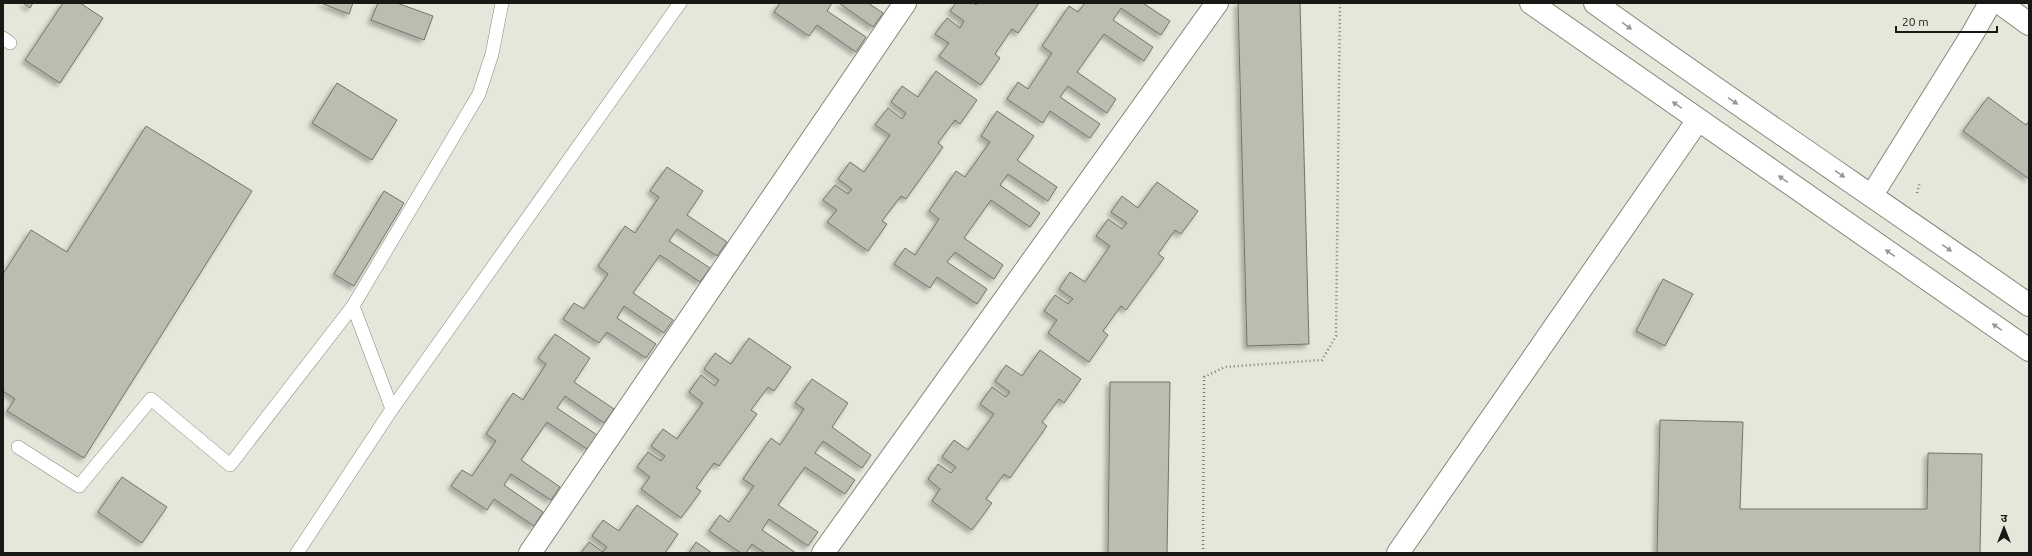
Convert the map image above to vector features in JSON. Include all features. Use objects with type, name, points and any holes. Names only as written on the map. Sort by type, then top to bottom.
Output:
[{"type":"street","points":[[530,553],[905,3]]},
{"type":"street","points":[[823,553],[1217,3]]},
{"type":"street","points":[[1531,3],[2029,350]]},
{"type":"street","points":[[1595,3],[1711,86],[1872,195],[2029,305]]},
{"type":"street","points":[[1872,195],[1974,33],[1990,3]]},
{"type":"street","points":[[2000,3],[2029,24]]},
{"type":"street","points":[[1398,553],[1698,120]]},
{"type":"lane","points":[[18,447],[79,486],[151,399],[230,465],[353,306],[479,94],[492,54],[502,3]]},
{"type":"lane","points":[[297,553],[392,409],[680,3]]},
{"type":"lane","points":[[353,306],[392,409]]},
{"type":"path","points":[[1203,553],[1204,378],[1225,367],[1322,360],[1336,336],[1340,3]]},
{"type":"building","points":[[23,3],[33,3],[30,8]]},
{"type":"building","points":[[63,3],[80,3],[103,18],[60,83],[25,60]]},
{"type":"building","points":[[321,3],[353,3],[349,14]]},
{"type":"building","points":[[378,3],[397,3],[433,16],[424,40],[371,20]]},
{"type":"building","points":[[780,3],[832,3],[827,11],[866,37],[856,52],[817,25],[809,36],[774,12]]},
{"type":"building","points":[[839,3],[868,3],[883,13],[873,27]]},
{"type":"building","points":[[956,3],[974,3],[976,5],[977,3],[1039,3],[1018,33],[1012,29],[995,54],[1000,58],[981,85],[939,56],[949,43],[935,34],[947,18],[960,28],[964,21],[950,11]]},
{"type":"building","points":[[1085,3],[1143,3],[1170,21],[1161,35],[1121,8],[1113,20],[1153,47],[1144,61],[1104,34],[1077,72],[1116,99],[1107,113],[1068,86],[1060,97],[1100,124],[1090,138],[1050,111],[1043,123],[1007,99],[1018,82],[1028,89],[1052,53],[1042,46],[1069,6],[1078,12]]},
{"type":"building","points":[[1238,3],[1300,3],[1309,344],[1247,346]]},
{"type":"building","points":[[936,71],[977,100],[960,124],[955,120],[938,143],[943,147],[906,199],[901,196],[882,221],[887,224],[868,251],[827,222],[837,210],[823,200],[835,185],[848,194],[852,189],[838,179],[850,162],[864,172],[890,135],[875,125],[888,108],[902,119],[906,113],[891,102],[902,86],[918,97]]},
{"type":"building","points":[[337,83],[397,120],[372,160],[312,123]]},
{"type":"building","points":[[1988,97],[2026,125],[2029,121],[2029,179],[1963,131]]},
{"type":"building","points":[[997,111],[1034,136],[1017,160],[1057,187],[1048,201],[1008,174],[1000,185],[1040,213],[1030,227],[991,200],[964,238],[1003,265],[994,279],[955,252],[947,262],[987,289],[977,304],[937,277],[930,288],[894,264],[905,248],[915,255],[939,219],[929,211],[956,171],[965,177],[990,142],[981,136]]},
{"type":"building","points":[[146,126],[252,191],[84,458],[7,411],[15,399],[3,391],[3,274],[31,230],[67,252]]},
{"type":"building","points":[[667,167],[703,191],[687,215],[727,242],[717,256],[677,229],[669,241],[710,268],[700,282],[660,255],[633,293],[673,320],[664,333],[624,306],[617,318],[656,344],[646,358],[607,332],[599,343],[563,319],[574,303],[584,309],[608,274],[598,266],[625,226],[635,233],[659,197],[650,191]]},
{"type":"building","points":[[1157,182],[1198,211],[1181,234],[1175,230],[1158,254],[1164,258],[1126,310],[1121,306],[1103,331],[1108,335],[1089,362],[1048,333],[1057,320],[1044,311],[1055,295],[1068,304],[1073,299],[1059,289],[1070,272],[1085,282],[1110,246],[1096,236],[1108,219],[1122,229],[1127,223],[1111,212],[1122,196],[1138,208]]},
{"type":"building","points":[[384,191],[404,203],[354,286],[334,274]]},
{"type":"building","points":[[1663,279],[1693,294],[1665,346],[1636,331]]},
{"type":"building","points":[[555,334],[590,358],[574,382],[614,409],[604,423],[565,396],[557,408],[597,435],[587,449],[547,422],[521,460],[560,487],[551,500],[511,474],[504,485],[543,512],[534,526],[494,499],[487,510],[451,486],[462,470],[472,476],[496,441],[486,434],[513,393],[523,400],[546,364],[538,358]]},
{"type":"building","points":[[749,338],[791,367],[774,391],[768,387],[751,410],[757,414],[719,466],[714,463],[696,488],[701,491],[681,518],[641,489],[650,477],[637,467],[648,452],[661,461],[665,456],[651,446],[663,429],[677,439],[703,403],[689,392],[701,375],[715,386],[719,380],[704,369],[715,353],[731,364]]},
{"type":"building","points":[[1040,350],[1081,379],[1064,403],[1059,399],[1042,422],[1047,426],[1010,478],[1004,474],[986,499],[992,503],[972,530],[932,501],[940,489],[928,479],[938,464],[951,473],[956,467],[942,457],[954,440],[968,450],[994,414],[980,404],[992,387],[1006,397],[1010,392],[995,381],[1006,365],[1022,376]]},
{"type":"building","points":[[812,379],[848,403],[832,427],[871,455],[862,468],[823,441],[815,453],[855,480],[845,494],[805,467],[778,505],[818,532],[808,546],[769,519],[762,530],[796,553],[765,553],[752,544],[746,553],[741,553],[709,531],[720,515],[729,522],[754,486],[743,479],[771,438],[780,445],[804,409],[795,403]]},
{"type":"building","points":[[1110,382],[1170,382],[1167,553],[1108,553]]},
{"type":"building","points":[[1660,420],[1743,422],[1740,509],[1927,509],[1928,453],[1982,454],[1980,553],[1657,553]]},
{"type":"building","points":[[122,477],[167,507],[142,543],[98,512]]},
{"type":"building","points":[[637,505],[678,534],[665,553],[581,553],[589,542],[603,552],[607,547],[592,536],[603,520],[619,531]]},
{"type":"building","points":[[696,542],[712,553],[689,553]]}]
